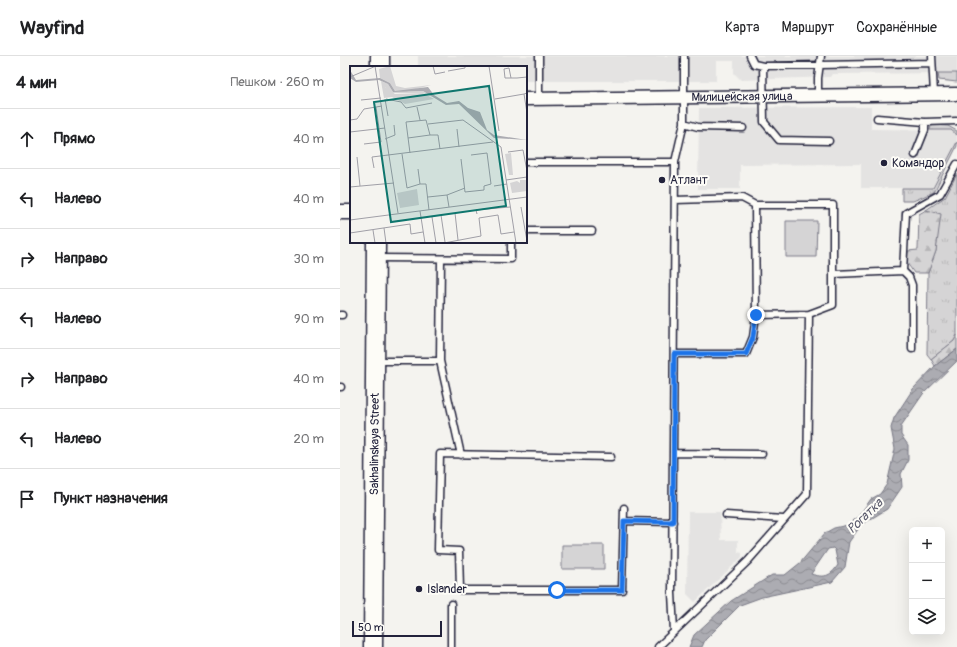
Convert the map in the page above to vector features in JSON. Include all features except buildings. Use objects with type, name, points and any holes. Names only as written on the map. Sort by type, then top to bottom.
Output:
[{"type":"main road","name":"Sakhalinskaya Street","points":[[373,647],[376,250]]},
{"type":"street","name":"Милицейская улица","points":[[527,99],[957,94]]},
{"type":"lane","points":[[539,56],[539,99]]},
{"type":"lane","points":[[674,631],[672,593],[675,162],[684,124],[684,56]]},
{"type":"lane","points":[[750,56],[754,64],[762,66],[932,63]]},
{"type":"lane","points":[[818,96],[821,56]]},
{"type":"lane","points":[[932,56],[934,94]]},
{"type":"lane","points":[[762,66],[764,122],[778,140],[829,141]]},
{"type":"lane","points":[[877,118],[925,122],[957,121]]},
{"type":"lane","points":[[915,155],[925,130],[925,122]]},
{"type":"lane","points":[[684,124],[698,127],[743,128]]},
{"type":"lane","points":[[527,162],[675,162]]},
{"type":"lane","points":[[903,271],[906,213],[940,194],[957,164]]},
{"type":"lane","points":[[675,200],[742,198],[755,205],[833,205],[833,305],[808,314],[756,315]]},
{"type":"lane","points":[[674,354],[746,354],[753,337],[756,315],[755,205]]},
{"type":"lane","points":[[527,231],[592,231]]},
{"type":"lane","points":[[376,250],[440,259],[511,259],[511,243]]},
{"type":"lane","points":[[440,259],[440,361],[462,455]]},
{"type":"lane","points":[[834,274],[903,271],[909,277],[912,285],[912,349]]},
{"type":"lane","points":[[658,647],[748,561],[783,519],[807,494],[808,314]]},
{"type":"lane","points":[[375,361],[440,361]]},
{"type":"lane","points":[[673,453],[762,454]]},
{"type":"lane","points":[[611,457],[440,454],[438,550],[459,551],[460,590],[622,590],[624,508]]},
{"type":"lane","points":[[726,515],[783,519]]},
{"type":"lane","points":[[624,521],[673,522]]},
{"type":"lane","points":[[451,604],[451,647]]},
{"type":"shaded area","points":[[418,56],[957,56],[957,73],[832,74],[830,77],[741,80],[734,73],[734,61],[716,61],[716,81],[527,81],[527,66],[418,66]]},
{"type":"shaded area","points":[[871,107],[871,129],[951,130],[957,135],[957,142],[933,188],[861,188],[861,164],[740,165],[740,189],[698,189],[699,108]]},
{"type":"shaded area","points":[[688,512],[720,512],[721,540],[738,540],[738,552],[742,553],[742,557],[695,602],[687,594]]},
{"type":"green space","points":[[938,73],[957,73],[957,82],[939,80]]},
{"type":"green space","points":[[931,126],[948,126],[957,131],[957,135],[951,130],[930,130]]},
{"type":"green space","points":[[957,142],[957,146],[934,192],[913,201],[902,201],[902,188],[933,188]]},
{"type":"green space","points":[[957,174],[957,335],[954,341],[931,359],[927,354],[928,273],[936,251],[940,214],[926,210],[945,197]]},
{"type":"green space","points":[[926,210],[941,214],[936,251],[928,273],[914,273],[907,263],[908,251],[918,250],[919,214]]},
{"type":"green space","points":[[786,221],[817,221],[816,257],[786,257]]},
{"type":"green space","points":[[957,335],[957,349],[935,366],[931,359],[954,341]]},
{"type":"green space","points":[[562,545],[604,545],[604,569],[562,569]]},
{"type":"water","name":"Рогатка","points":[[957,349],[957,361],[923,394],[901,426],[901,435],[908,445],[908,460],[901,474],[902,487],[887,509],[861,525],[849,542],[845,567],[832,582],[762,597],[740,605],[705,640],[702,647],[689,647],[694,635],[731,601],[772,575],[785,575],[800,563],[825,533],[834,528],[848,525],[858,517],[871,499],[880,494],[887,484],[895,449],[891,428],[894,418],[913,389],[935,366]],"holes":[[[833,548],[835,550],[838,565],[832,572],[826,576],[811,574],[828,549]]]},
{"type":"place","name":"Командор","points":[[884,163]]},
{"type":"place","name":"Атлант","points":[[662,180]]},
{"type":"place","name":"Islander","points":[[419,589]]},
{"type":"route","points":[[557,590],[622,590],[624,521],[673,522],[674,354],[746,354],[753,337],[756,315]]}]
